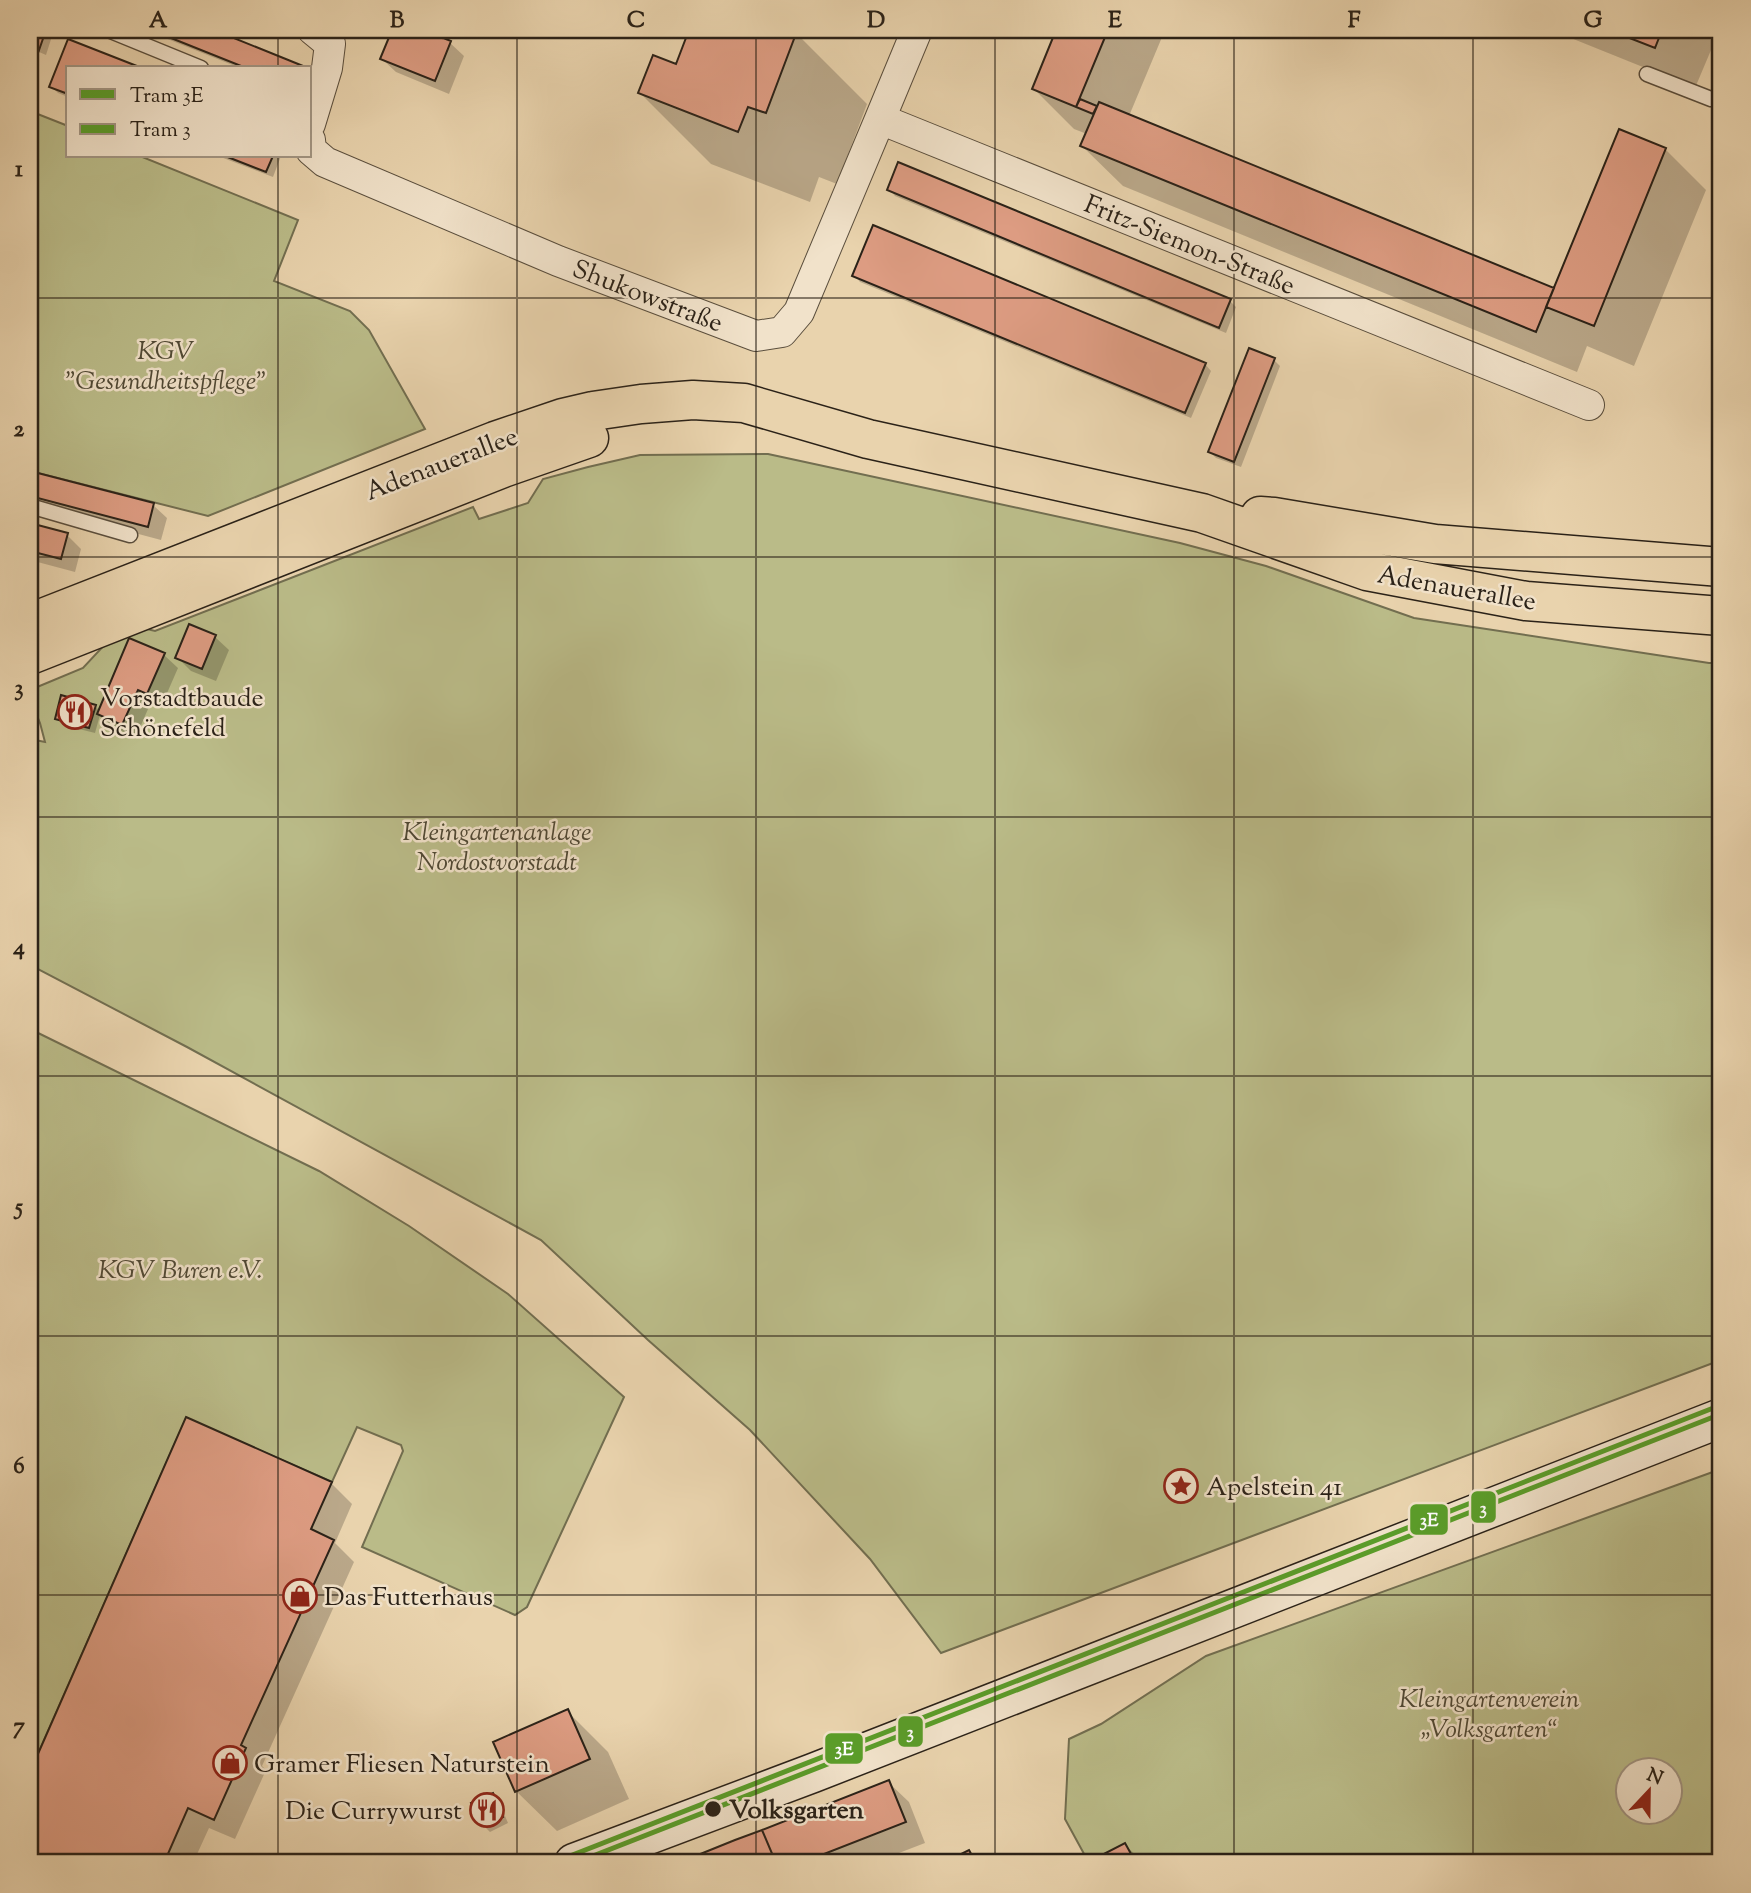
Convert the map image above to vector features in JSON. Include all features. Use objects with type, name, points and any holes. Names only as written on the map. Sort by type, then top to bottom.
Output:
[{"type":"main road","name":"Adenauerallee","points":[[30,623],[495,441],[563,418],[641,404],[692,400],[744,403],[869,439],[1202,513],[1367,570],[1526,601],[1721,616]]},
{"type":"main road","name":"Adenauerallee","points":[[30,655],[503,468],[587,438],[686,424],[749,425],[869,439]]},
{"type":"main road","name":"Adenauerallee","points":[[1202,513],[1274,517],[1435,544],[1721,567]]},
{"type":"main road","points":[[574,1863],[813,1773],[1721,1418]]},
{"type":"street","points":[[312,117],[327,68],[330,44],[313,30]]},
{"type":"street","points":[[880,119],[917,30]]},
{"type":"street","name":"Shukowstraße","points":[[312,151],[325,162],[548,257],[756,336],[782,332],[799,312],[880,119]]},
{"type":"street","name":"Fritz-Siemon-Straße","points":[[880,119],[1589,405]]},
{"type":"lane","points":[[108,30],[196,66]]},
{"type":"lane","points":[[1647,74],[1711,99]]},
{"type":"lane","points":[[30,506],[130,536]]},
{"type":"green space","name":"KGV \"Gesundheitspflege\"","points":[[30,111],[66,125],[66,158],[145,158],[298,220],[274,281],[350,311],[369,330],[425,429],[208,516],[30,471]]},
{"type":"green space","name":"Kleingartenanlage Nordostvorstadt","points":[[768,454],[1180,543],[1266,566],[1414,618],[1721,663],[1721,1360],[941,1653],[870,1559],[750,1430],[541,1240],[187,1047],[30,965],[30,739],[45,742],[30,699],[30,690],[83,668],[109,640],[143,628],[155,631],[473,507],[479,519],[528,503],[543,479],[640,455]]},
{"type":"green space","name":"KGV Buren e.V.","points":[[30,1029],[319,1171],[409,1226],[508,1294],[624,1397],[527,1607],[515,1615],[362,1547],[403,1451],[401,1445],[357,1427],[332,1482],[186,1418],[30,1772]]},
{"type":"green space","name":"Kleingartenverein „Volksgarten“","points":[[1721,1469],[1721,1863],[1089,1863],[1065,1819],[1069,1739],[1101,1724],[1206,1656]]},
{"type":"building","points":[[30,30],[46,30],[38,53],[30,50]]},
{"type":"building","points":[[151,30],[214,30],[303,66],[241,66]]},
{"type":"building","points":[[392,30],[423,30],[451,41],[435,81],[380,59]]},
{"type":"building","points":[[423,30],[445,30],[442,38]]},
{"type":"building","points":[[689,30],[797,31],[766,113],[748,107],[738,132],[638,93],[653,55],[676,64]]},
{"type":"building","points":[[1056,30],[1108,30],[1076,107],[1032,89]]},
{"type":"building","points":[[1609,30],[1662,30],[1655,48]]},
{"type":"building","points":[[68,39],[137,66],[66,66],[66,93],[49,87]]},
{"type":"building","points":[[1080,99],[1097,106],[1093,114],[1076,107]]},
{"type":"building","points":[[1099,102],[1554,288],[1536,332],[1080,146]]},
{"type":"building","points":[[1619,129],[1666,148],[1594,326],[1546,307]]},
{"type":"building","points":[[230,158],[272,158],[266,172]]},
{"type":"building","points":[[898,162],[1231,299],[1219,328],[887,190]]},
{"type":"building","points":[[873,225],[1206,363],[1185,413],[852,276]]},
{"type":"building","points":[[1249,348],[1275,358],[1234,462],[1208,452]]},
{"type":"building","points":[[30,471],[154,503],[148,527],[30,496]]},
{"type":"building","points":[[30,523],[68,533],[61,559],[30,551]]},
{"type":"building","points":[[189,624],[216,635],[202,669],[175,658]]},
{"type":"building","points":[[129,638],[165,653],[147,694],[138,690],[122,725],[97,714]]},
{"type":"building","name":"Vorstadtbaude Schönefeld","points":[[61,695],[96,705],[89,728],[55,719]]},
{"type":"building","points":[[186,1417],[332,1482],[311,1529],[334,1540],[241,1745],[246,1748],[214,1820],[188,1808],[164,1863],[30,1863],[30,1772]]},
{"type":"building","points":[[568,1709],[590,1759],[515,1792],[493,1742]]},
{"type":"building","points":[[889,1780],[906,1822],[801,1863],[776,1863],[762,1830]]},
{"type":"building","name":"Die Currywurst","points":[[493,1793],[503,1817],[482,1826],[471,1803]]},
{"type":"building","points":[[762,1830],[776,1863],[678,1863],[735,1840]]},
{"type":"building","points":[[1125,1843],[1136,1863],[1096,1863],[1094,1859]]},
{"type":"building","points":[[969,1850],[976,1863],[943,1863]]},
{"type":"tram line","name":"3E","points":[[552,1863],[1721,1405]]},
{"type":"tram line","name":"3","points":[[575,1863],[1721,1414]]},
{"type":"place","name":"Vorstadtbaude Schönefeld","points":[[75,712]]},
{"type":"place","name":"Apelstein 41","points":[[1181,1486]]},
{"type":"place","name":"Das Futterhaus","points":[[300,1596]]},
{"type":"place","name":"Gramer Fliesen Naturstein","points":[[230,1763]]},
{"type":"place","name":"Volksgarten","points":[[713,1809]]},
{"type":"place","name":"Die Currywurst","points":[[487,1810]]}]
